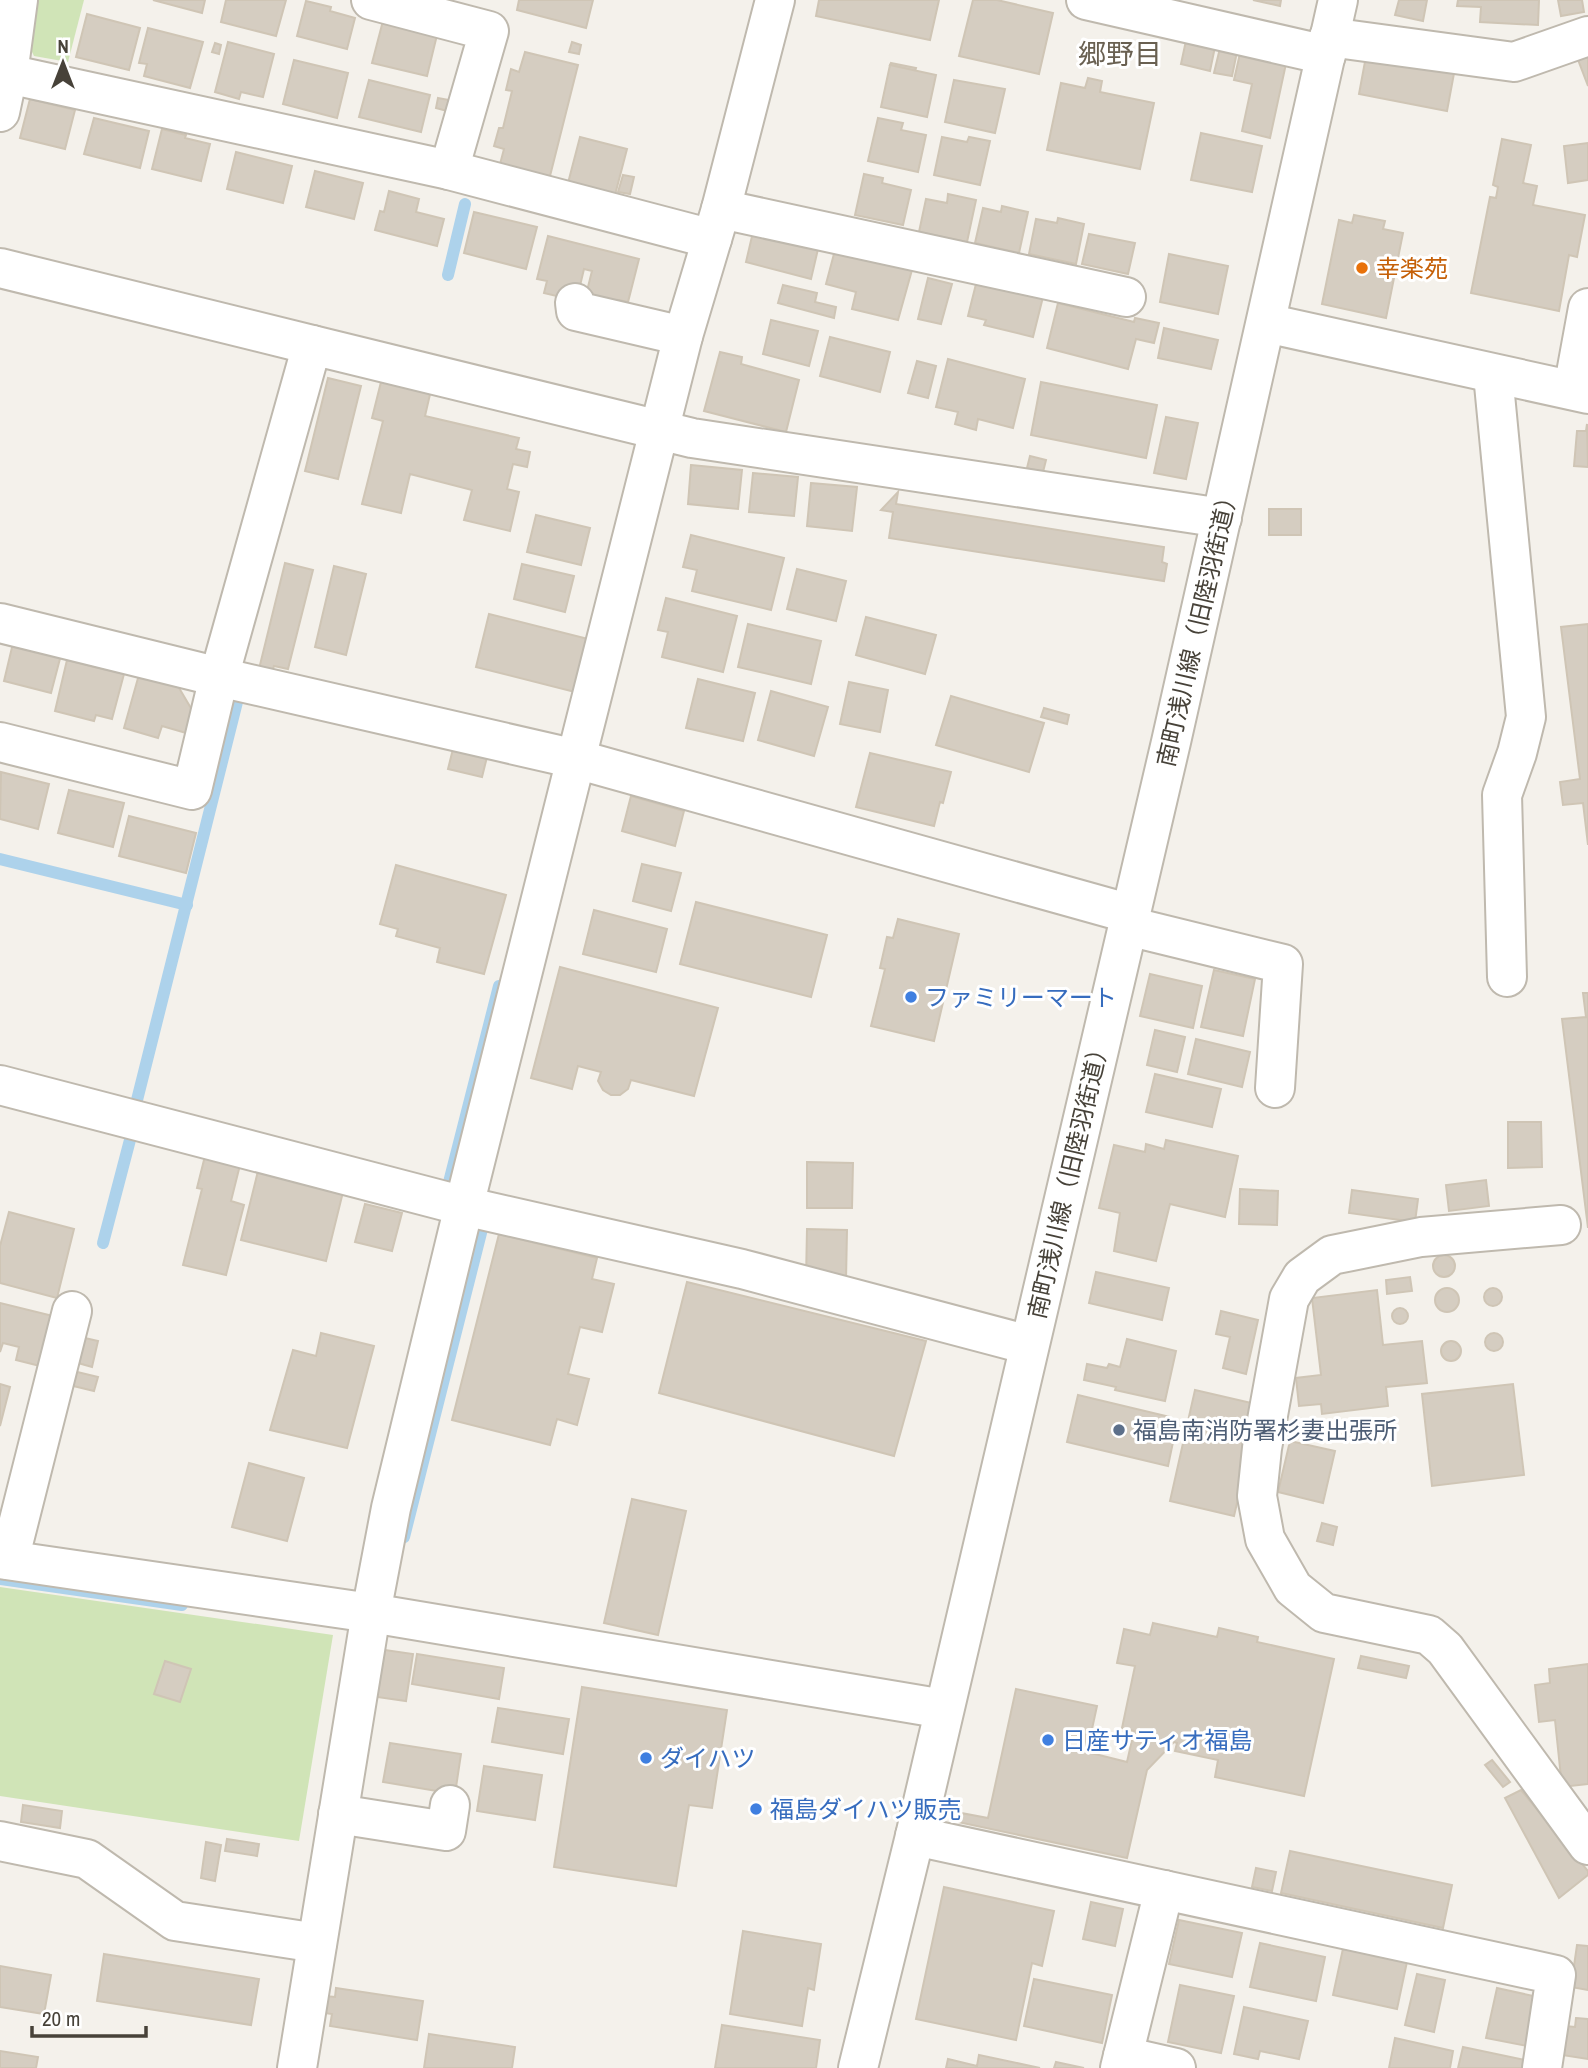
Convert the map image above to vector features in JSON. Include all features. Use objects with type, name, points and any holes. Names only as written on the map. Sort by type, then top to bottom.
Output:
[{"type":"street","points":[[0,112],[18,0]]},
{"type":"street","points":[[371,0],[489,31],[449,170]]},
{"type":"street","points":[[297,2068],[371,1613],[391,1508],[464,1206],[683,337],[717,224],[775,0]]},
{"type":"street","points":[[1086,0],[1328,46],[1514,62],[1588,36]]},
{"type":"street","name":"南町浅川線（旧陸羽街道）","points":[[858,2068],[915,1836],[1129,920],[1338,0]]},
{"type":"street","points":[[8,74],[449,170],[717,224],[1126,297]]},
{"type":"street","points":[[0,268],[659,432],[1222,518]]},
{"type":"street","points":[[575,303],[576,311],[683,337]]},
{"type":"street","points":[[1266,323],[1581,392],[1588,308]]},
{"type":"street","points":[[0,742],[192,790],[219,677],[312,345]]},
{"type":"street","points":[[1493,374],[1526,717],[1517,753],[1502,794],[1507,977]]},
{"type":"street","points":[[0,623],[219,677],[576,758],[1283,964],[1275,1088]]},
{"type":"street","points":[[0,1084],[464,1206],[742,1269],[1029,1345]]},
{"type":"street","points":[[1561,1226],[1420,1237],[1332,1255],[1302,1277],[1289,1299],[1262,1448],[1257,1496],[1265,1539],[1293,1588],[1324,1613],[1429,1635],[1445,1649],[1588,1845]]},
{"type":"street","points":[[72,1311],[4,1560],[371,1613],[944,1709]]},
{"type":"street","points":[[338,1814],[446,1831],[450,1805]]},
{"type":"street","points":[[915,1836],[1556,1975],[1542,2068]]},
{"type":"street","points":[[0,1841],[88,1859],[175,1922],[317,1943]]},
{"type":"street","points":[[1164,1890],[1122,2062],[1175,2068]]},
{"type":"green space","points":[[29,0],[84,0],[68,62],[34,56],[24,35]]},
{"type":"green space","points":[[0,1587],[333,1635],[299,1841],[0,1796]]},
{"type":"building","points":[[153,0],[205,0],[202,13]]},
{"type":"building","points":[[226,0],[286,0],[276,36],[221,22]]},
{"type":"building","points":[[519,0],[593,0],[586,28],[517,10]]},
{"type":"building","points":[[819,0],[939,0],[930,40],[816,16]]},
{"type":"building","points":[[973,0],[997,0],[1053,13],[1039,74],[959,56]]},
{"type":"building","points":[[1253,0],[1281,0],[1280,6]]},
{"type":"building","points":[[1399,0],[1427,0],[1423,21],[1395,15]]},
{"type":"building","points":[[1458,0],[1539,0],[1538,25],[1480,22],[1481,7],[1457,6]]},
{"type":"building","points":[[1558,0],[1582,0],[1584,12],[1561,16]]},
{"type":"building","points":[[306,1],[331,7],[330,11],[355,18],[347,49],[297,36]]},
{"type":"building","points":[[87,14],[140,28],[129,70],[76,57]]},
{"type":"building","points":[[384,17],[438,31],[427,76],[372,63]]},
{"type":"building","points":[[148,28],[203,42],[190,88],[144,76],[147,64],[139,63]]},
{"type":"building","points":[[1187,36],[1216,42],[1210,71],[1181,64]]},
{"type":"building","points":[[228,42],[274,54],[263,97],[241,92],[239,99],[215,92]]},
{"type":"building","points":[[572,42],[581,45],[579,54],[569,52]]},
{"type":"building","points":[[215,43],[221,45],[219,54],[212,52]]},
{"type":"building","points":[[1221,44],[1238,47],[1232,76],[1214,73]]},
{"type":"building","points":[[1241,49],[1287,59],[1270,138],[1242,131],[1252,84],[1234,80]]},
{"type":"building","points":[[1367,51],[1455,68],[1447,111],[1359,94]]},
{"type":"building","points":[[525,52],[578,65],[549,180],[499,168],[504,149],[494,146],[499,128],[503,128],[512,91],[506,90],[511,69],[519,72]]},
{"type":"building","points":[[1588,53],[1588,86],[1577,57]]},
{"type":"building","points":[[294,60],[348,73],[337,118],[283,104]]},
{"type":"building","points":[[891,63],[916,68],[915,71],[890,65]]},
{"type":"building","points":[[890,65],[936,75],[927,117],[881,107]]},
{"type":"building","points":[[1088,78],[1102,81],[1100,92],[1154,103],[1140,169],[1047,150],[1061,83],[1085,88]]},
{"type":"building","points":[[369,80],[430,95],[421,132],[359,117]]},
{"type":"building","points":[[954,80],[1005,89],[995,133],[945,122]]},
{"type":"building","points":[[438,98],[449,100],[447,111],[436,108]]},
{"type":"building","points":[[30,99],[75,110],[65,149],[20,138]]},
{"type":"building","points":[[94,118],[149,131],[140,168],[84,154]]},
{"type":"building","points":[[878,118],[903,123],[901,130],[926,135],[918,172],[868,161]]},
{"type":"building","points":[[162,129],[210,144],[201,181],[152,169]]},
{"type":"building","points":[[1201,133],[1262,146],[1252,192],[1191,180]]},
{"type":"building","points":[[580,137],[627,149],[615,195],[568,183]]},
{"type":"building","points":[[942,137],[967,142],[969,137],[990,141],[980,185],[934,175]]},
{"type":"building","points":[[1502,139],[1531,145],[1523,183],[1537,186],[1533,205],[1585,215],[1577,257],[1569,255],[1559,311],[1471,293],[1490,197],[1496,198],[1498,187],[1493,185]]},
{"type":"building","points":[[1588,143],[1588,180],[1568,183],[1564,146]]},
{"type":"building","points":[[236,152],[292,166],[283,203],[227,189]]},
{"type":"building","points":[[315,171],[363,183],[354,219],[306,207]]},
{"type":"building","points":[[864,174],[883,178],[882,183],[911,190],[903,225],[855,215]]},
{"type":"building","points":[[623,175],[634,177],[630,194],[618,192]]},
{"type":"building","points":[[389,191],[419,199],[416,212],[444,219],[437,246],[375,230],[380,211],[384,212]]},
{"type":"building","points":[[948,194],[976,200],[967,242],[919,232],[926,199],[947,203]]},
{"type":"building","points":[[1002,206],[1028,212],[1019,253],[975,243],[983,208],[1001,212]]},
{"type":"building","points":[[474,212],[537,227],[526,269],[464,253]]},
{"type":"building","name":"幸楽苑","points":[[1354,215],[1385,221],[1383,229],[1403,233],[1386,318],[1322,304],[1339,220],[1352,223]]},
{"type":"building","points":[[1058,218],[1084,224],[1076,264],[1029,254],[1036,219],[1057,223]]},
{"type":"building","points":[[753,232],[818,249],[811,279],[746,262]]},
{"type":"building","points":[[1089,234],[1135,243],[1128,274],[1082,264]]},
{"type":"building","points":[[548,236],[639,259],[628,302],[618,300],[616,306],[585,299],[592,271],[584,269],[579,290],[569,299],[544,293],[547,281],[537,279]]},
{"type":"building","points":[[835,250],[912,270],[898,320],[852,309],[856,292],[826,284]]},
{"type":"building","points":[[1169,254],[1228,266],[1218,314],[1160,302]]},
{"type":"building","points":[[928,278],[952,284],[941,324],[918,319]]},
{"type":"building","points":[[977,280],[1043,297],[1033,337],[984,325],[986,320],[968,316]]},
{"type":"building","points":[[783,285],[817,293],[815,302],[836,307],[834,318],[778,303]]},
{"type":"building","points":[[1058,303],[1134,322],[1135,318],[1159,323],[1154,343],[1136,339],[1128,369],[1047,348]]},
{"type":"building","points":[[771,320],[818,331],[809,366],[763,354]]},
{"type":"building","points":[[1164,328],[1218,340],[1211,369],[1158,358]]},
{"type":"building","points":[[830,337],[890,352],[880,392],[820,376]]},
{"type":"building","points":[[720,352],[742,357],[741,364],[799,380],[786,432],[704,411]]},
{"type":"building","points":[[948,359],[1025,379],[1013,428],[978,419],[976,430],[955,424],[958,412],[936,407]]},
{"type":"building","points":[[917,361],[936,366],[928,398],[908,393]]},
{"type":"building","points":[[328,378],[361,386],[338,479],[305,471]]},
{"type":"building","points":[[382,378],[431,390],[425,416],[519,438],[516,449],[530,452],[527,467],[513,464],[507,489],[519,492],[510,531],[464,520],[472,490],[410,474],[401,513],[362,504],[383,421],[372,418]]},
{"type":"building","points":[[1041,382],[1157,405],[1146,458],[1031,435]]},
{"type":"building","points":[[1166,417],[1198,423],[1186,479],[1154,473]]},
{"type":"building","points":[[1587,424],[1588,467],[1574,466],[1577,431],[1586,431]]},
{"type":"building","points":[[1030,456],[1046,460],[1043,472],[1027,468]]},
{"type":"building","points":[[691,465],[742,470],[738,509],[688,504]]},
{"type":"building","points":[[753,473],[798,477],[794,516],[749,512]]},
{"type":"building","points":[[811,483],[857,487],[852,531],[807,526]]},
{"type":"building","points":[[898,492],[896,504],[1164,547],[1162,562],[1167,564],[1164,581],[889,538],[893,512],[881,510]]},
{"type":"building","points":[[1269,509],[1301,509],[1301,535],[1269,535]]},
{"type":"building","points":[[536,515],[590,528],[581,565],[527,552]]},
{"type":"building","points":[[691,535],[784,558],[771,610],[692,591],[697,570],[683,567]]},
{"type":"building","points":[[285,563],[313,570],[288,669],[274,666],[272,672],[259,669]]},
{"type":"building","points":[[522,564],[574,576],[565,612],[514,599]]},
{"type":"building","points":[[334,566],[366,574],[346,655],[315,647]]},
{"type":"building","points":[[797,569],[846,581],[836,621],[787,609]]},
{"type":"building","points":[[666,598],[737,616],[723,672],[662,657],[668,632],[658,630]]},
{"type":"building","points":[[489,614],[592,640],[579,693],[476,667]]},
{"type":"building","points":[[866,617],[936,635],[925,674],[856,655]]},
{"type":"building","points":[[748,624],[821,641],[811,684],[738,667]]},
{"type":"building","points":[[1588,624],[1588,845],[1583,803],[1563,805],[1560,782],[1580,779],[1561,627]]},
{"type":"building","points":[[14,639],[62,651],[51,693],[4,681]]},
{"type":"building","points":[[67,660],[124,674],[112,719],[96,715],[94,721],[55,711]]},
{"type":"building","points":[[140,671],[175,681],[192,710],[186,733],[162,726],[158,738],[124,728]]},
{"type":"building","points":[[698,679],[755,693],[743,741],[686,728]]},
{"type":"building","points":[[849,682],[888,690],[880,732],[840,724]]},
{"type":"building","points":[[771,691],[828,707],[814,756],[758,740]]},
{"type":"building","points":[[951,696],[1044,723],[1029,772],[936,745]]},
{"type":"building","points":[[1044,708],[1069,715],[1067,724],[1041,717]]},
{"type":"building","points":[[454,745],[488,753],[482,777],[448,769]]},
{"type":"building","points":[[870,753],[951,772],[934,826],[856,807]]},
{"type":"building","points":[[1,772],[49,784],[38,829],[0,819]]},
{"type":"building","points":[[69,790],[124,803],[113,847],[58,833]]},
{"type":"building","points":[[631,796],[684,811],[675,846],[622,831]]},
{"type":"building","points":[[129,816],[196,833],[186,873],[119,856]]},
{"type":"building","points":[[642,864],[681,873],[671,911],[633,901]]},
{"type":"building","points":[[396,865],[506,895],[484,974],[437,962],[440,948],[396,936],[398,929],[380,924]]},
{"type":"building","points":[[696,902],[827,935],[811,997],[680,964]]},
{"type":"building","points":[[594,910],[667,929],[656,972],[583,954]]},
{"type":"building","name":"ファミリーマート","points":[[898,919],[959,934],[934,1041],[871,1026],[885,969],[880,968],[887,937],[893,938]]},
{"type":"building","points":[[560,967],[718,1008],[694,1096],[631,1080],[628,1089],[620,1095],[611,1095],[603,1090],[598,1081],[601,1072],[578,1066],[572,1089],[531,1078]]},
{"type":"building","points":[[1214,970],[1255,979],[1243,1036],[1201,1027]]},
{"type":"building","points":[[1150,974],[1202,986],[1193,1028],[1140,1016]]},
{"type":"building","points":[[1583,993],[1588,993],[1588,1228],[1562,1019],[1586,1017]]},
{"type":"building","points":[[1155,1030],[1185,1037],[1177,1072],[1147,1065]]},
{"type":"building","points":[[1196,1039],[1250,1052],[1242,1087],[1188,1074]]},
{"type":"building","points":[[1155,1074],[1221,1089],[1212,1127],[1146,1112]]},
{"type":"building","points":[[1508,1122],[1541,1122],[1542,1167],[1508,1168]]},
{"type":"building","points":[[1166,1140],[1238,1156],[1225,1217],[1170,1204],[1156,1261],[1114,1251],[1120,1213],[1099,1208],[1114,1145],[1145,1152],[1146,1144],[1164,1149]]},
{"type":"building","points":[[205,1156],[240,1165],[231,1201],[244,1205],[226,1275],[183,1265],[202,1189],[197,1188]]},
{"type":"building","points":[[807,1162],[853,1163],[852,1208],[807,1208]]},
{"type":"building","points":[[258,1171],[343,1192],[326,1261],[241,1240]]},
{"type":"building","points":[[1486,1180],[1489,1206],[1449,1211],[1446,1185]]},
{"type":"building","points":[[1240,1189],[1278,1191],[1277,1225],[1239,1224]]},
{"type":"building","points":[[1352,1190],[1418,1199],[1415,1222],[1349,1213]]},
{"type":"building","points":[[365,1204],[402,1213],[392,1251],[355,1242]]},
{"type":"building","points":[[9,1212],[74,1229],[57,1298],[0,1283],[0,1246]]},
{"type":"building","points":[[807,1229],[847,1230],[846,1280],[806,1279]]},
{"type":"building","points":[[499,1234],[597,1258],[592,1279],[614,1284],[602,1332],[580,1327],[568,1374],[589,1379],[577,1425],[557,1419],[550,1445],[452,1420]]},
{"type":"building","points":[[1444,1255],[1452,1258],[1455,1266],[1452,1274],[1444,1277],[1436,1274],[1433,1266],[1436,1258]]},
{"type":"building","points":[[1096,1272],[1169,1288],[1162,1320],[1089,1303]]},
{"type":"building","points":[[1410,1277],[1412,1291],[1387,1294],[1386,1280]]},
{"type":"building","points":[[687,1282],[926,1341],[894,1456],[659,1393]]},
{"type":"building","points":[[1447,1288],[1455,1292],[1459,1300],[1455,1308],[1447,1312],[1439,1308],[1435,1300],[1439,1292]]},
{"type":"building","points":[[1493,1288],[1499,1291],[1502,1297],[1499,1303],[1493,1306],[1487,1303],[1484,1297],[1487,1291]]},
{"type":"building","points":[[1377,1290],[1383,1345],[1422,1341],[1427,1383],[1386,1387],[1388,1406],[1322,1414],[1321,1404],[1299,1406],[1296,1378],[1321,1375],[1312,1298]]},
{"type":"building","points":[[0,1303],[61,1318],[48,1368],[16,1360],[19,1347],[3,1343],[0,1352]]},
{"type":"building","points":[[1397,1308],[1403,1308],[1408,1316],[1406,1322],[1397,1324],[1392,1319],[1392,1313]]},
{"type":"building","points":[[1221,1311],[1258,1320],[1246,1374],[1223,1368],[1230,1337],[1216,1334]]},
{"type":"building","points":[[321,1333],[374,1346],[347,1448],[270,1430],[293,1350],[316,1356]]},
{"type":"building","points":[[1494,1333],[1500,1336],[1503,1342],[1500,1348],[1494,1351],[1488,1348],[1485,1342],[1488,1336]]},
{"type":"building","points":[[85,1338],[98,1341],[92,1367],[78,1363]]},
{"type":"building","points":[[1127,1339],[1176,1351],[1165,1401],[1084,1380],[1087,1364],[1107,1368],[1109,1364],[1120,1367]]},
{"type":"building","points":[[1451,1341],[1458,1344],[1461,1351],[1458,1358],[1451,1361],[1444,1358],[1441,1351],[1444,1344]]},
{"type":"building","points":[[69,1370],[98,1377],[94,1391],[65,1384]]},
{"type":"building","points":[[0,1384],[10,1387],[0,1426]]},
{"type":"building","points":[[1513,1384],[1524,1475],[1432,1486],[1422,1394]]},
{"type":"building","points":[[1195,1390],[1260,1405],[1234,1516],[1170,1501]]},
{"type":"building","points":[[1078,1395],[1170,1417],[1169,1422],[1177,1423],[1168,1466],[1067,1442]]},
{"type":"building","points":[[1290,1441],[1335,1451],[1323,1503],[1278,1492]]},
{"type":"building","points":[[249,1463],[304,1478],[287,1541],[232,1527]]},
{"type":"building","points":[[632,1499],[686,1511],[658,1635],[604,1623]]},
{"type":"building","points":[[1322,1523],[1337,1527],[1333,1545],[1317,1541]]},
{"type":"building","points":[[1153,1623],[1217,1637],[1219,1628],[1258,1637],[1257,1642],[1334,1659],[1304,1796],[1215,1777],[1218,1760],[1175,1751],[1177,1743],[1174,1742],[1147,1770],[1127,1858],[958,1822],[961,1813],[988,1818],[1016,1689],[1097,1706],[1087,1752],[1127,1762],[1134,1731],[1122,1728],[1135,1666],[1117,1663],[1124,1629],[1150,1635]]},
{"type":"building","points":[[385,1650],[413,1654],[406,1701],[377,1697]]},
{"type":"building","points":[[417,1654],[504,1668],[499,1699],[412,1684]]},
{"type":"building","points":[[1361,1656],[1409,1666],[1406,1678],[1358,1668]]},
{"type":"building","points":[[165,1661],[191,1669],[180,1702],[154,1694]]},
{"type":"building","points":[[1588,1664],[1588,1784],[1562,1787],[1555,1720],[1539,1722],[1535,1685],[1550,1683],[1549,1669]]},
{"type":"building","name":"ダイハツ","points":[[582,1687],[727,1710],[712,1808],[689,1805],[676,1886],[554,1867]]},
{"type":"building","points":[[498,1708],[569,1719],[563,1754],[492,1742]]},
{"type":"building","points":[[390,1743],[461,1754],[455,1794],[383,1782]]},
{"type":"building","points":[[1492,1760],[1510,1782],[1503,1787],[1485,1765]]},
{"type":"building","points":[[484,1766],[542,1775],[535,1820],[477,1811]]},
{"type":"building","points":[[1521,1790],[1588,1871],[1588,1875],[1559,1898],[1505,1798]]},
{"type":"building","points":[[23,1805],[62,1811],[60,1828],[21,1822]]},
{"type":"building","points":[[227,1839],[259,1844],[257,1856],[225,1851]]},
{"type":"building","points":[[206,1842],[221,1845],[215,1881],[201,1878]]},
{"type":"building","points":[[1290,1851],[1452,1885],[1443,1928],[1281,1893]]},
{"type":"building","points":[[1256,1868],[1276,1872],[1272,1891],[1252,1887]]},
{"type":"building","points":[[944,1887],[1054,1911],[1042,1966],[1032,1963],[1016,2040],[916,2019]]},
{"type":"building","points":[[1091,1902],[1123,1909],[1115,1946],[1083,1939]]},
{"type":"building","points":[[1179,1920],[1242,1933],[1232,1977],[1169,1964]]},
{"type":"building","points":[[743,1931],[821,1944],[814,1990],[808,1988],[802,2026],[730,2014]]},
{"type":"building","points":[[1260,1943],[1325,1957],[1316,2001],[1250,1987]]},
{"type":"building","points":[[1344,1944],[1408,1957],[1397,2009],[1333,1995]]},
{"type":"building","points":[[1577,1945],[1588,1946],[1588,1990],[1571,1987]]},
{"type":"building","points":[[104,1954],[259,1979],[251,2025],[97,2001]]},
{"type":"building","points":[[0,1966],[51,1975],[44,2014],[0,2007]]},
{"type":"building","points":[[1417,1974],[1445,1980],[1434,2032],[1405,2025]]},
{"type":"building","points":[[1034,1979],[1112,1995],[1102,2043],[1024,2026]]},
{"type":"building","points":[[1180,1985],[1234,1996],[1221,2053],[1168,2042]]},
{"type":"building","points":[[336,1988],[423,2001],[417,2040],[330,2026],[332,2014],[324,2013],[326,1996],[335,1997]]},
{"type":"building","points":[[1497,1988],[1538,1997],[1527,2046],[1486,2038]]},
{"type":"building","points":[[1244,2007],[1308,2021],[1299,2059],[1260,2051],[1258,2059],[1234,2054]]},
{"type":"building","points":[[1576,2018],[1588,2019],[1588,2059],[1562,2055],[1566,2026],[1575,2027]]},
{"type":"building","points":[[722,2025],[820,2040],[816,2068],[715,2068]]},
{"type":"building","points":[[429,2034],[515,2047],[512,2068],[424,2068]]},
{"type":"building","points":[[1395,2038],[1453,2051],[1450,2068],[1389,2068]]},
{"type":"building","points":[[1463,2047],[1525,2060],[1523,2068],[1458,2068]]},
{"type":"building","points":[[0,2051],[38,2057],[36,2068],[0,2068]]},
{"type":"building","points":[[979,2055],[1040,2068],[946,2068],[948,2059],[977,2066]]},
{"type":"building","points":[[1056,2062],[1084,2068],[1054,2068]]},
{"type":"waterway","points":[[448,275],[465,204]]},
{"type":"waterway","points":[[134,1112],[238,698]]},
{"type":"waterway","points":[[0,859],[187,905]]},
{"type":"waterway","points":[[446,1194],[499,986]]},
{"type":"waterway","points":[[103,1243],[131,1136]]},
{"type":"waterway","points":[[404,1537],[482,1229]]},
{"type":"waterway","points":[[0,1579],[182,1605]]},
{"type":"place","name":"幸楽苑","points":[[1362,268]]},
{"type":"place","name":"ファミリーマート","points":[[911,997]]},
{"type":"place","name":"福島南消防署杉妻出張所","points":[[1119,1430]]},
{"type":"place","name":"日産サティオ福島","points":[[1048,1740]]},
{"type":"place","name":"ダイハツ","points":[[646,1758]]},
{"type":"place","name":"福島ダイハツ販売","points":[[756,1809]]},
{"type":"district","name":"郷野目","points":[[1120,54]]}]
